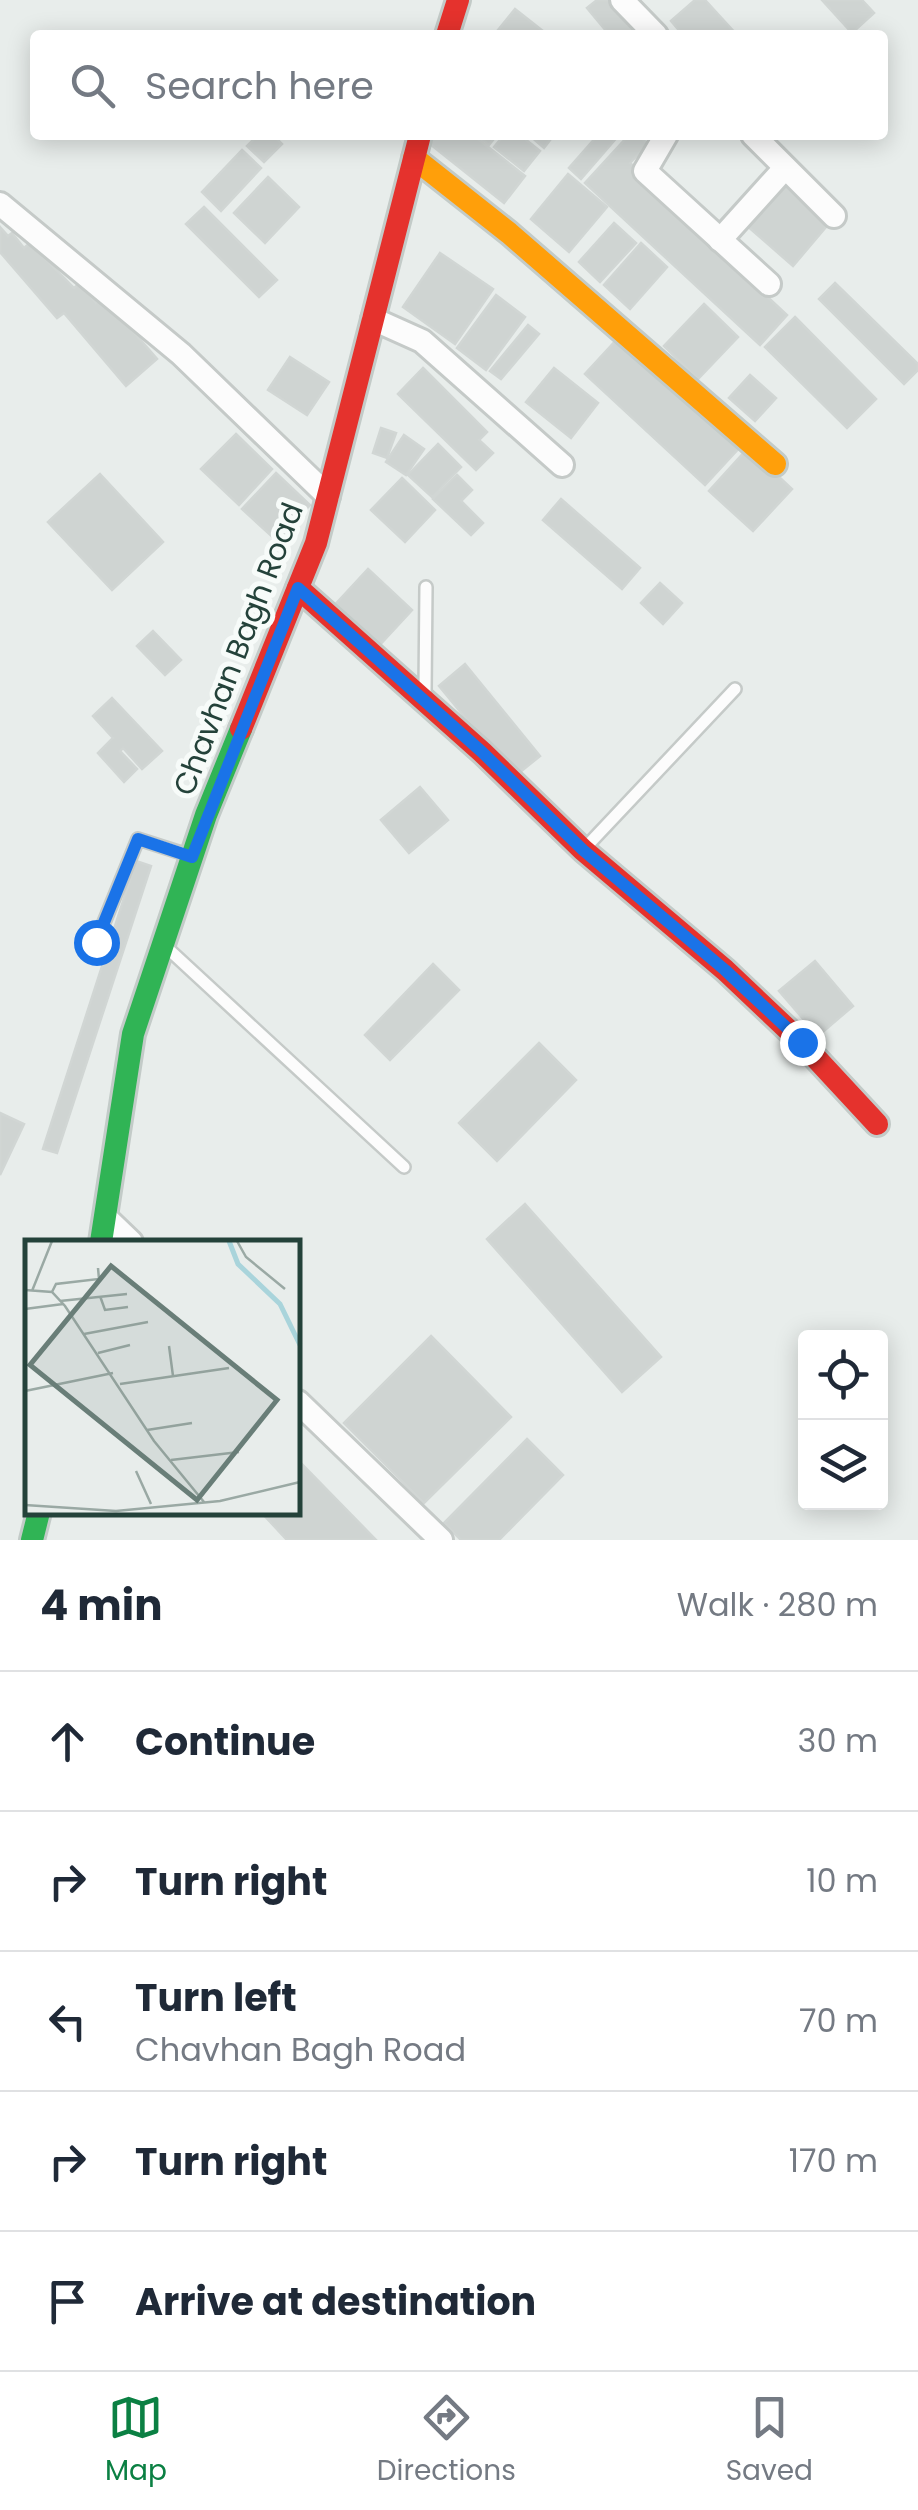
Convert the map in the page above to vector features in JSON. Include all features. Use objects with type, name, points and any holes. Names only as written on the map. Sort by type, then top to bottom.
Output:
[{"type":"street","points":[[449,30],[458,0]]},
{"type":"street","points":[[622,0],[651,30]]},
{"type":"street","points":[[663,140],[644,170],[769,284]]},
{"type":"street","points":[[758,140],[834,216]]},
{"type":"street","points":[[417,147],[509,233],[775,464]]},
{"type":"street","name":"Chavhan Bagh Road","points":[[102,1240],[133,1034],[192,857],[316,543],[417,147]]},
{"type":"street","points":[[720,240],[785,168]]},
{"type":"street","points":[[0,204],[181,354],[328,496]]},
{"type":"street","points":[[373,319],[422,341],[562,465]]},
{"type":"street","points":[[298,588],[426,701],[583,850],[725,970],[802,1042],[878,1124]]},
{"type":"street","points":[[106,1218],[129,1240]]},
{"type":"street","points":[[300,1404],[441,1540]]},
{"type":"street","points":[[32,1540],[38,1515]]},
{"type":"lane","points":[[426,587],[426,701]]},
{"type":"lane","points":[[583,850],[735,689]]},
{"type":"lane","points":[[96,942],[138,839],[192,857]]},
{"type":"lane","points":[[163,944],[404,1167]]},
{"type":"building","points":[[597,0],[618,0],[644,30],[605,30],[587,8]]},
{"type":"building","points":[[695,0],[705,0],[732,30],[679,30],[671,21]]},
{"type":"building","points":[[822,0],[862,0],[874,13],[855,30],[849,30]]},
{"type":"building","points":[[515,9],[542,30],[498,30]]},
{"type":"building","points":[[253,140],[278,140],[282,144],[264,162],[247,146]]},
{"type":"building","points":[[425,140],[479,140],[525,176],[504,203]]},
{"type":"building","points":[[500,140],[526,140],[540,151],[524,171],[494,147]]},
{"type":"building","points":[[594,140],[615,140],[581,179],[569,168]]},
{"type":"building","points":[[624,140],[644,140],[648,144],[630,163],[646,178],[643,181],[787,315],[760,345],[585,183]]},
{"type":"building","points":[[242,150],[261,168],[221,211],[202,192]]},
{"type":"building","points":[[568,174],[607,207],[569,252],[531,219]]},
{"type":"building","points":[[268,177],[299,207],[265,243],[234,213]]},
{"type":"building","points":[[784,178],[832,220],[793,266],[745,224]]},
{"type":"building","points":[[204,207],[277,280],[259,297],[186,224]]},
{"type":"building","points":[[614,223],[636,243],[600,282],[579,262]]},
{"type":"building","points":[[0,227],[8,236],[12,233],[24,248],[30,243],[74,288],[80,283],[96,303],[99,300],[107,309],[111,306],[157,359],[126,386],[64,313],[57,318],[0,252]]},
{"type":"building","points":[[641,243],[667,267],[630,309],[604,285]]},
{"type":"building","points":[[440,253],[493,289],[455,344],[403,307]]},
{"type":"building","points":[[835,283],[918,364],[918,370],[904,384],[819,299]]},
{"type":"building","points":[[496,295],[525,317],[486,370],[457,348]]},
{"type":"building","points":[[704,304],[738,337],[698,379],[664,346]]},
{"type":"building","points":[[795,317],[876,399],[847,428],[765,347]]},
{"type":"building","points":[[528,325],[539,334],[501,379],[490,371]]},
{"type":"building","points":[[620,336],[740,447],[705,485],[585,374]]},
{"type":"building","points":[[290,357],[329,382],[307,415],[268,390]]},
{"type":"building","points":[[423,368],[487,432],[479,440],[493,453],[476,470],[398,394]]},
{"type":"building","points":[[554,368],[598,403],[571,438],[526,402]]},
{"type":"building","points":[[750,375],[776,398],[755,421],[729,398]]},
{"type":"building","points":[[381,428],[396,433],[387,458],[373,453]]},
{"type":"building","points":[[236,434],[272,469],[239,505],[201,469]]},
{"type":"building","points":[[404,435],[424,449],[406,475],[386,462]]},
{"type":"building","points":[[438,444],[461,467],[432,497],[408,475]]},
{"type":"building","points":[[748,448],[792,489],[753,531],[709,491]]},
{"type":"building","points":[[276,473],[310,505],[277,541],[242,509]]},
{"type":"building","points":[[100,474],[163,542],[112,590],[48,522]]},
{"type":"building","points":[[457,475],[472,490],[461,501],[483,523],[471,535],[433,499]]},
{"type":"building","points":[[402,478],[435,510],[405,542],[371,510]]},
{"type":"building","points":[[561,499],[640,568],[622,589],[543,520]]},
{"type":"building","points":[[368,569],[412,610],[376,649],[332,608]]},
{"type":"building","points":[[660,583],[682,603],[663,624],[641,603]]},
{"type":"building","points":[[153,631],[181,660],[165,675],[137,646]]},
{"type":"building","points":[[465,664],[540,756],[514,777],[439,686]]},
{"type":"building","points":[[112,698],[162,751],[142,769],[123,748],[120,751],[137,769],[124,782],[98,753],[113,738],[93,716]]},
{"type":"building","points":[[420,787],[448,820],[409,853],[381,820]]},
{"type":"building","points":[[136,861],[151,866],[57,1153],[43,1149]]},
{"type":"building","points":[[815,961],[853,1006],[818,1036],[779,991]]},
{"type":"building","points":[[433,964],[459,990],[390,1060],[365,1035]]},
{"type":"building","points":[[539,1043],[576,1080],[497,1161],[459,1123]]},
{"type":"building","points":[[0,1113],[24,1124],[0,1175]]},
{"type":"building","points":[[525,1204],[661,1357],[622,1392],[487,1239]]},
{"type":"building","points":[[431,1336],[511,1417],[424,1503],[344,1423]]},
{"type":"building","points":[[527,1439],[563,1475],[499,1540],[461,1540],[444,1523]]},
{"type":"building","points":[[300,1462],[376,1540],[287,1540],[264,1515],[300,1515]]},
{"type":"traffic: fast","points":[[101,1240],[133,1034],[206,815],[241,729]]},
{"type":"traffic: fast","points":[[32,1540],[38,1515]]},
{"type":"traffic: slow","points":[[414,158],[509,233],[775,464]]},
{"type":"traffic: jam","points":[[449,30],[458,0]]},
{"type":"traffic: jam","points":[[241,729],[316,543],[419,140]]},
{"type":"traffic: jam","points":[[298,588],[482,752],[583,850],[725,970],[801,1042],[877,1124]]},
{"type":"route","points":[[96,942],[138,839],[192,857],[298,588],[482,752],[583,850],[725,970],[802,1042]]}]
